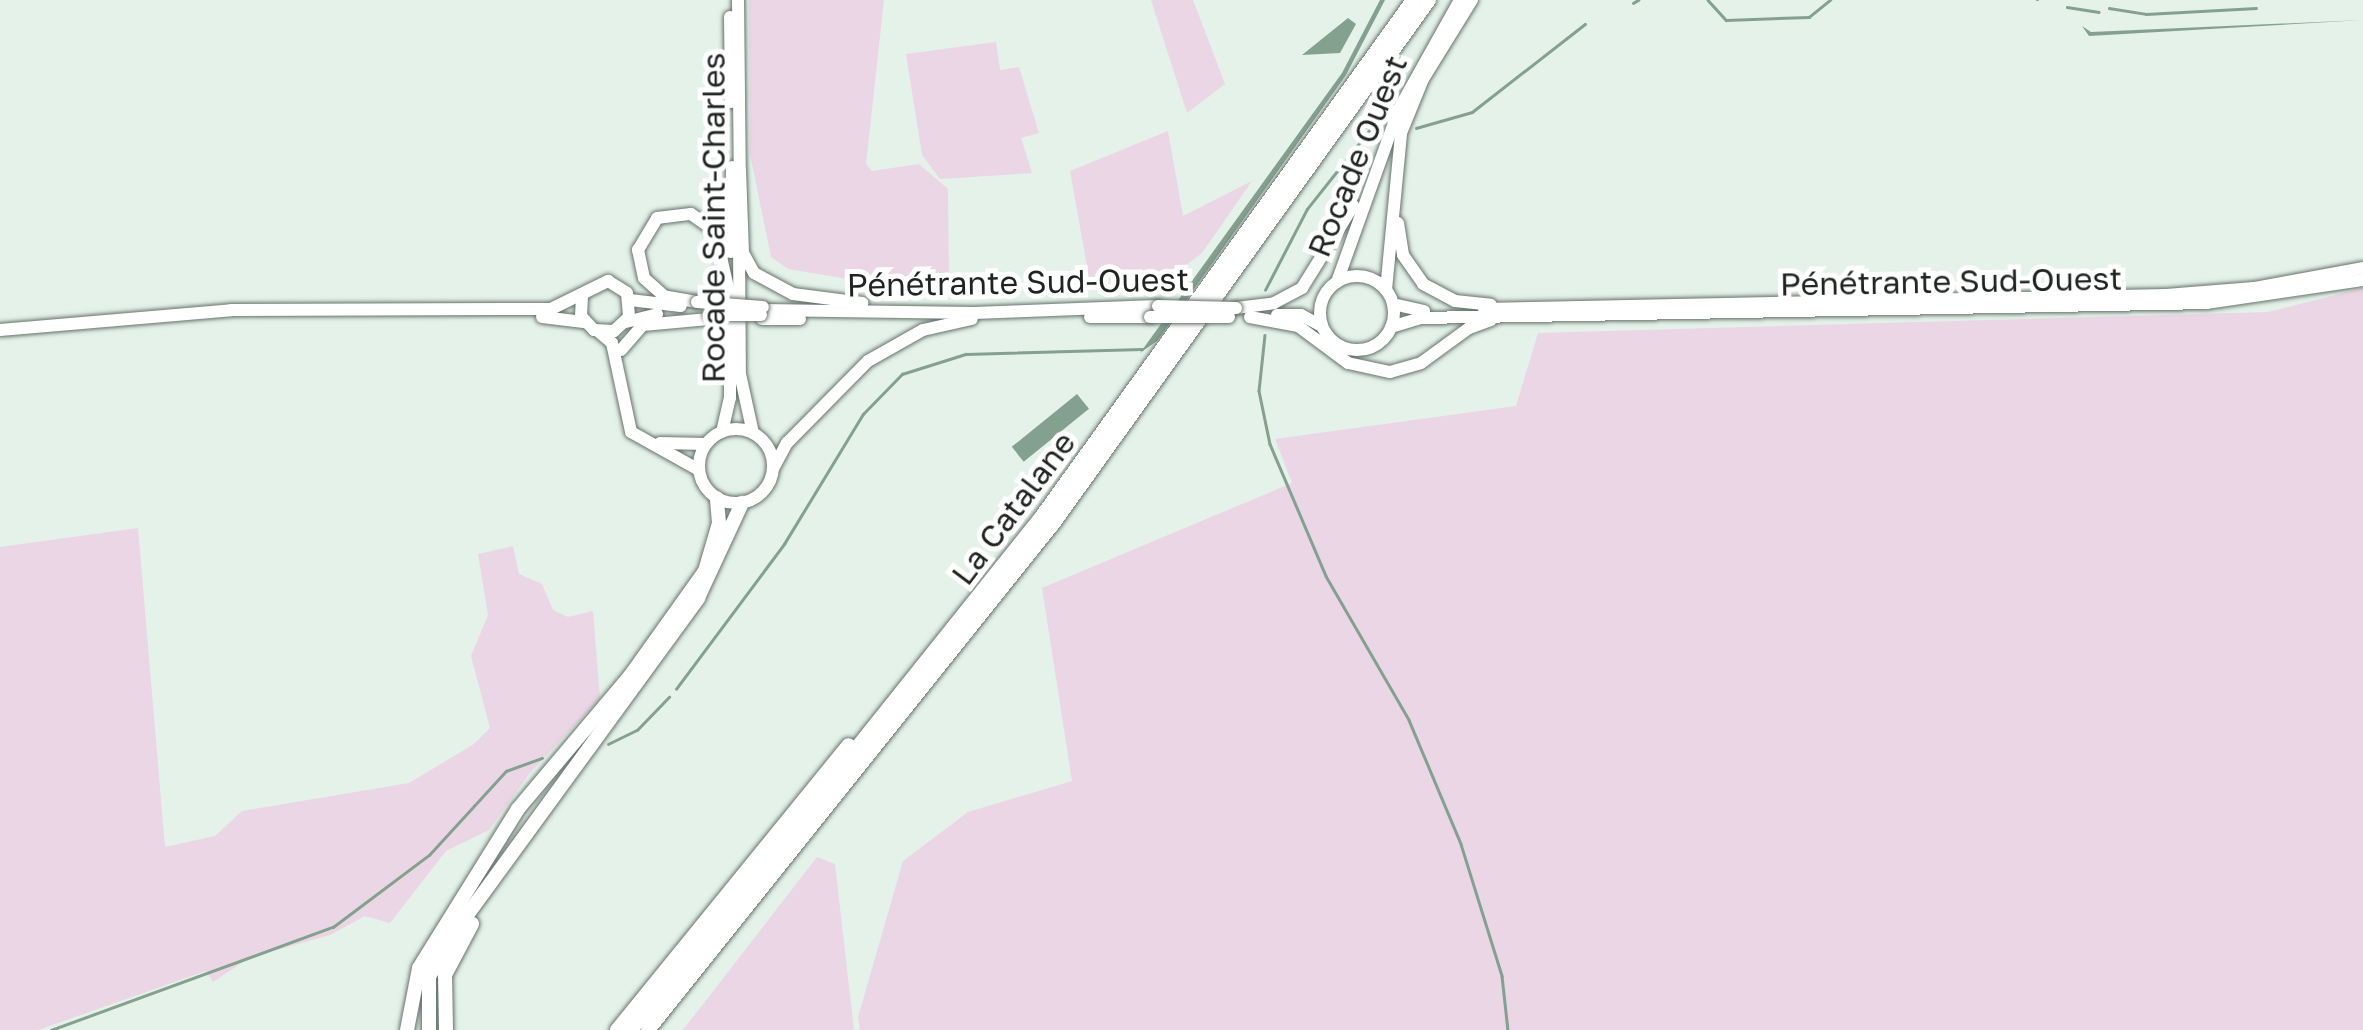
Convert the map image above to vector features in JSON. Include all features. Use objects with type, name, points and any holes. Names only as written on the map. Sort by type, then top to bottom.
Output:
[{"type":"highway","name":"La Catalane","points":[[631,1030],[897,700],[1133,394],[1413,0]]},
{"type":"highway","name":"La Catalane","points":[[648,1030],[1053,524],[1429,0]]},
{"type":"highway","points":[[407,1030],[419,968],[518,809],[630,676],[705,570],[715,543],[716,498]]},
{"type":"highway","points":[[449,940],[698,598],[742,503]]},
{"type":"highway","points":[[616,1030],[853,740],[897,700]]},
{"type":"highway","points":[[429,1030],[429,977],[518,809]]},
{"type":"highway","points":[[446,1030],[441,999],[451,956],[536,822]]},
{"type":"main road","name":"Rocade Saint-Charles","points":[[722,432],[730,398],[730,0]]},
{"type":"main road","name":"Rocade Saint-Charles","points":[[738,0],[740,374],[752,433]]},
{"type":"main road","name":"Rocade Ouest","points":[[1322,326],[1324,296],[1337,282],[1384,145],[1415,74],[1460,0]]},
{"type":"main road","name":"Rocade Ouest","points":[[1337,282],[1363,276],[1386,290],[1394,191],[1408,113],[1472,0]]},
{"type":"main road","points":[[1233,312],[1274,303],[1310,281],[1384,145]]},
{"type":"main road","points":[[740,170],[744,253],[763,282],[843,302],[973,316]]},
{"type":"main road","points":[[1394,191],[1404,255],[1422,284],[1456,301],[1510,306]]},
{"type":"main road","points":[[706,311],[664,296],[644,278],[638,250],[657,218],[691,214],[715,231],[730,296]]},
{"type":"main road","points":[[1393,304],[1435,312],[1510,306],[2166,295],[2254,288],[2363,268]]},
{"type":"main road","name":"Pénétrante Sud-Ouest","points":[[1391,327],[1422,318],[2207,303],[2363,280]]},
{"type":"main road","points":[[0,334],[231,310],[551,310],[608,281],[630,300],[706,311]]},
{"type":"main road","points":[[1322,326],[1338,344],[1352,350],[1376,345],[1391,327],[1393,304],[1386,290]]},
{"type":"main road","points":[[582,294],[584,322]]},
{"type":"main road","name":"Pénétrante Sud-Ouest","points":[[763,313],[887,318],[1233,312],[1296,310],[1324,296]]},
{"type":"main road","points":[[630,300],[621,350],[629,414],[640,432],[669,446],[706,444],[722,432],[752,433],[768,448],[773,469]]},
{"type":"main road","name":"Pénétrante Sud-Ouest","points":[[763,313],[784,310],[973,316]]},
{"type":"main road","points":[[621,350],[643,325],[706,311]]},
{"type":"main road","name":"Pénétrante Sud-Ouest","points":[[1233,312],[1298,326],[1348,363],[1390,372],[1420,363],[1480,323],[1539,315]]},
{"type":"main road","points":[[600,332],[653,314],[763,313]]},
{"type":"main road","name":"Pénétrante Sud-Ouest","points":[[1250,317],[1301,315],[1322,326]]},
{"type":"main road","points":[[0,334],[232,317],[561,317],[584,322],[612,343],[631,432],[699,470],[716,498],[742,503],[763,492],[787,443],[868,361],[922,330],[973,316]]},
{"type":"main road","points":[[699,470],[706,444]]},
{"type":"shaded area","points":[[749,0],[884,0],[866,164],[872,171],[919,164],[948,189],[949,282],[848,279],[788,269],[771,257],[750,154]]},
{"type":"shaded area","points":[[1151,0],[1193,0],[1225,84],[1187,113]]},
{"type":"shaded area","points":[[1380,0],[1385,0],[1346,75],[1157,341],[1140,353],[1342,73]]},
{"type":"shaded area","points":[[1348,18],[1356,24],[1340,53],[1302,55]]},
{"type":"shaded area","points":[[2363,20],[2089,36],[2082,26],[2091,32]]},
{"type":"shaded area","points":[[996,42],[1000,70],[1019,67],[1039,133],[1021,138],[1032,173],[940,179],[922,155],[906,54]]},
{"type":"shaded area","points":[[1168,131],[1183,216],[1252,181],[1202,253],[1181,269],[1089,277],[1070,171]]},
{"type":"shaded area","points":[[2363,288],[2363,1030],[860,1030],[858,1017],[903,861],[968,812],[1072,781],[1042,588],[1292,483],[1275,439],[1516,406],[1538,333],[2268,312]]},
{"type":"shaded area","points":[[1077,394],[1089,409],[1024,462],[1012,447]]},
{"type":"shaded area","points":[[138,528],[165,847],[215,836],[242,811],[409,783],[474,744],[490,728],[471,656],[488,615],[478,554],[513,546],[519,574],[542,584],[553,610],[568,617],[593,611],[600,698],[529,774],[489,830],[446,851],[390,923],[365,916],[330,935],[249,958],[213,982],[206,971],[38,1030],[0,1030],[0,547]]},
{"type":"shaded area","points":[[817,857],[835,864],[854,1030],[683,1030]]},
{"type":"waterway","points":[[1633,3],[1638,0]]},
{"type":"waterway","points":[[1708,0],[1726,20],[1809,17],[1830,0]]},
{"type":"waterway","points":[[2067,7],[2099,12]]},
{"type":"waterway","points":[[2109,8],[2146,14],[2256,8]]},
{"type":"waterway","points":[[1416,128],[1472,112],[1585,24]]},
{"type":"waterway","points":[[1364,127],[1381,128]]},
{"type":"waterway","points":[[1265,290],[1307,209],[1372,127]]},
{"type":"waterway","points":[[1265,335],[1259,391],[1270,444],[1326,576],[1409,720],[1461,844],[1502,976],[1508,1030]]},
{"type":"waterway","points":[[676,689],[784,544],[863,414],[902,374],[966,354],[1142,349]]},
{"type":"waterway","points":[[608,744],[637,730],[669,697]]},
{"type":"waterway","points":[[51,1030],[333,927],[429,855],[506,771],[542,758]]}]
